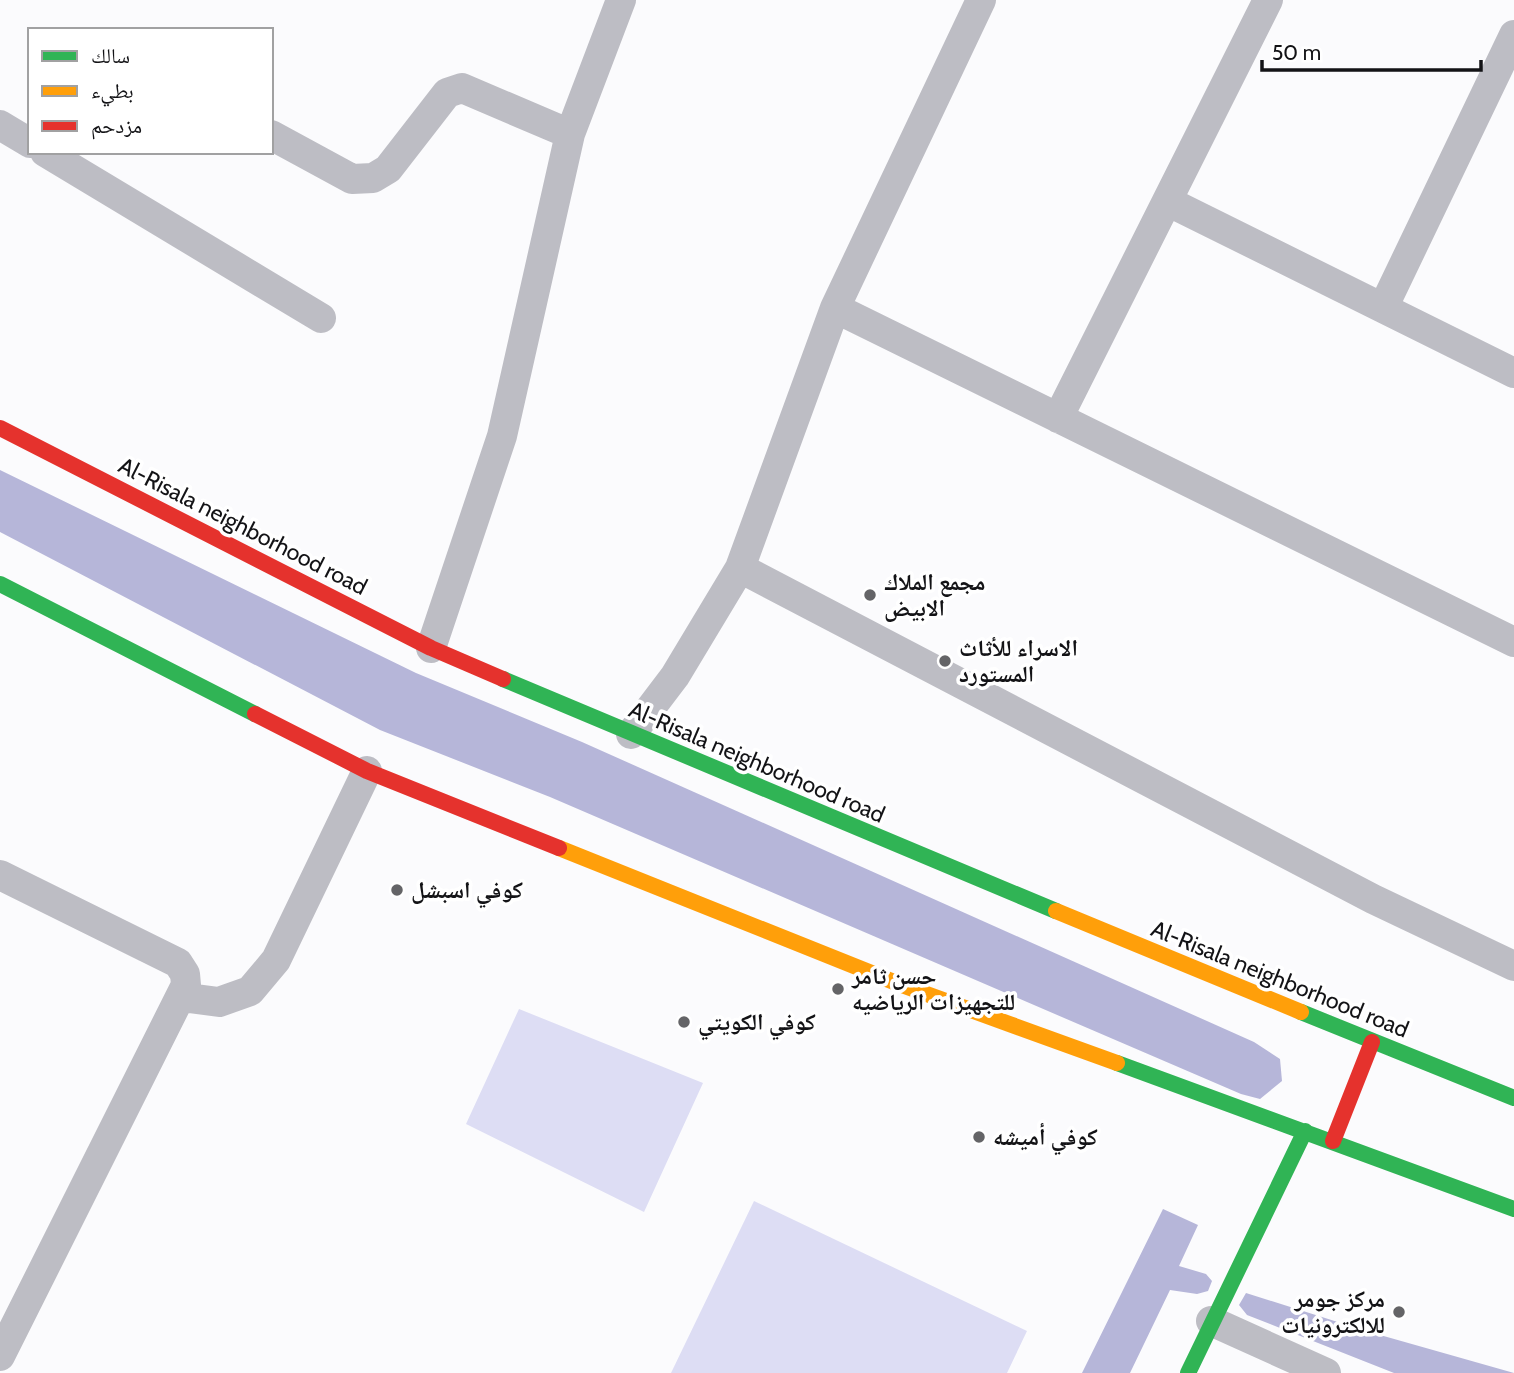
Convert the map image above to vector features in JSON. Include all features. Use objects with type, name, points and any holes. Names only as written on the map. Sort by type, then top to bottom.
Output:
[{"type":"main road","name":"Al-Risala neighborhood road","points":[[0,428],[432,648],[1372,1042],[1514,1098]]},
{"type":"main road","points":[[0,584],[367,771],[899,984],[1514,1209]]},
{"type":"main road","points":[[1334,1141],[1372,1042]]},
{"type":"main road","points":[[1188,1373],[1305,1131]]},
{"type":"street","points":[[432,648],[502,436],[570,134],[621,0]]},
{"type":"street","points":[[631,733],[675,676],[740,568],[835,308],[981,0]]},
{"type":"street","points":[[1058,418],[1268,0]]},
{"type":"street","points":[[1383,308],[1514,35]]},
{"type":"street","points":[[273,136],[352,179],[373,178],[388,169],[447,93],[462,88],[570,134]]},
{"type":"street","points":[[0,125],[28,142]]},
{"type":"street","points":[[48,154],[321,318]]},
{"type":"street","points":[[1167,201],[1514,373]]},
{"type":"street","points":[[835,308],[1514,642]]},
{"type":"street","points":[[740,568],[1373,899],[1514,967]]},
{"type":"street","points":[[181,997],[219,1002],[250,991],[276,960],[367,771]]},
{"type":"street","points":[[0,875],[177,963],[184,974],[186,985],[0,1356]]},
{"type":"street","points":[[1211,1321],[1326,1373]]},
{"type":"shaded area","points":[[0,470],[416,673],[582,742],[1254,1042],[1280,1059],[1282,1081],[1260,1099],[1241,1094],[550,797],[380,730],[0,532]]},
{"type":"shaded area","points":[[519,1009],[703,1083],[644,1212],[466,1124]]},
{"type":"shaded area","points":[[754,1201],[1027,1331],[1007,1373],[671,1373]]},
{"type":"shaded area","points":[[1163,1209],[1198,1225],[1179,1266],[1206,1274],[1212,1281],[1208,1291],[1197,1294],[1170,1290],[1130,1373],[1082,1373]]},
{"type":"shaded area","points":[[1246,1293],[1514,1373],[1394,1373],[1247,1315],[1239,1305]]},
{"type":"traffic: fast","points":[[0,584],[255,714]]},
{"type":"traffic: fast","points":[[503,679],[1056,911]]},
{"type":"traffic: fast","points":[[1301,1012],[1514,1098]]},
{"type":"traffic: fast","points":[[1117,1063],[1514,1209]]},
{"type":"traffic: fast","points":[[1188,1373],[1305,1131]]},
{"type":"traffic: slow","points":[[559,848],[899,984],[1117,1063]]},
{"type":"traffic: slow","points":[[1056,911],[1301,1012]]},
{"type":"traffic: jam","points":[[0,428],[431,648],[503,679]]},
{"type":"traffic: jam","points":[[255,714],[367,771],[559,848]]},
{"type":"traffic: jam","points":[[1333,1141],[1372,1042]]},
{"type":"place","name":"مجمع الملاك الابيض","points":[[870,595]]},
{"type":"place","name":"الاسراء للأثاث المستورد","points":[[945,661]]},
{"type":"place","name":"كوفي اسبشل","points":[[397,890]]},
{"type":"place","name":"حسن ثامر للتجهيزات الرياضيه","points":[[838,989]]},
{"type":"place","name":"كوفي الكويتي","points":[[684,1022]]},
{"type":"place","name":"كوفي أميشه","points":[[979,1137]]},
{"type":"place","name":"مركز جومر للالكترونيات","points":[[1399,1312]]}]
